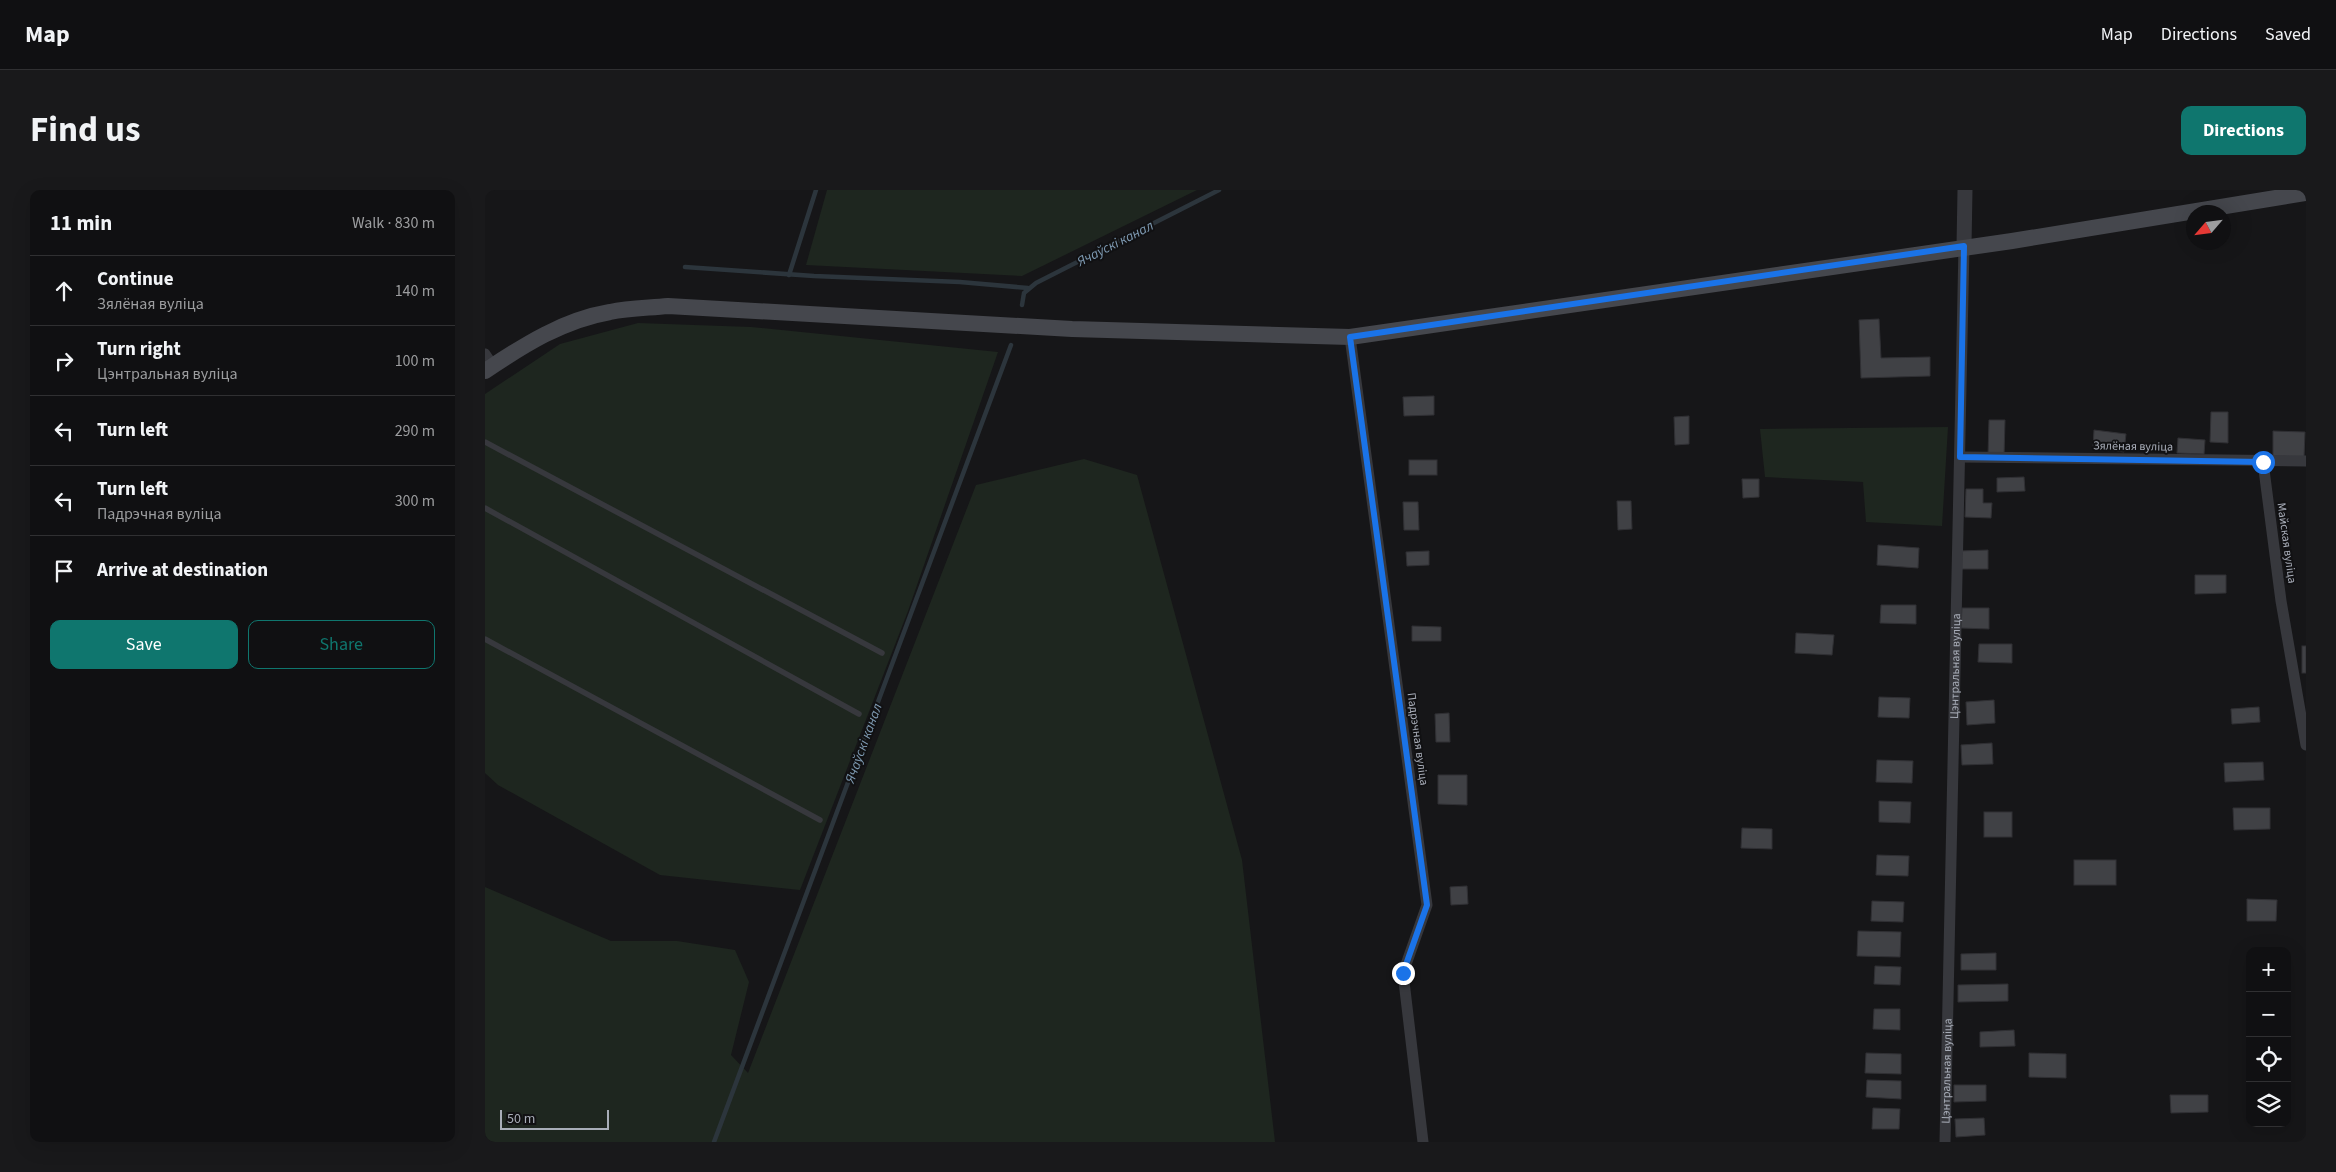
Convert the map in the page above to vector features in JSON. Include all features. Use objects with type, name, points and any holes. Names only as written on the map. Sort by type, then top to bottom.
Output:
[{"type":"main road","points":[[488,363],[548,332],[579,319],[611,311],[668,306],[849,318],[1072,329],[1350,337],[1964,246],[2012,241],[2306,193]]},
{"type":"street","name":"Цэнтральная вуліца","points":[[1945,1142],[1965,190]]},
{"type":"street","name":"Падрэчная вуліца","points":[[1350,337],[1427,905],[1403,973],[1423,1142]]},
{"type":"street","name":"Зялёная вуліца","points":[[1960,457],[2306,462]]},
{"type":"street","name":"Майская вуліца","points":[[2263,462],[2281,602],[2306,745]]},
{"type":"lane","points":[[485,442],[882,653]]},
{"type":"lane","points":[[485,508],[859,714]]},
{"type":"lane","points":[[485,639],[820,820]]},
{"type":"shaded area","points":[[827,190],[1197,190],[1022,276],[806,265]]},
{"type":"shaded area","points":[[638,323],[751,327],[998,352],[908,611],[800,890],[660,875],[498,785],[485,773],[485,394],[560,344]]},
{"type":"shaded area","points":[[1948,427],[1942,526],[1866,522],[1863,482],[1765,477],[1760,429]]},
{"type":"shaded area","points":[[1084,459],[1137,475],[1242,860],[1275,1142],[485,1142],[485,887],[611,941],[677,941],[735,950],[749,982],[731,1055],[748,1073],[976,485]]},
{"type":"building","points":[[1879,319],[1881,358],[1930,357],[1930,376],[1861,378],[1859,320]]},
{"type":"building","points":[[1434,396],[1434,415],[1404,416],[1403,397]]},
{"type":"building","points":[[2211,412],[2228,412],[2228,443],[2210,442]]},
{"type":"building","points":[[1689,416],[1689,444],[1675,445],[1674,417]]},
{"type":"building","points":[[1989,420],[2005,420],[2004,456],[1988,456]]},
{"type":"building","points":[[2094,430],[2126,434],[2124,452],[2093,448]]},
{"type":"building","points":[[2273,431],[2305,432],[2304,457],[2273,456]]},
{"type":"building","points":[[2178,438],[2205,440],[2204,454],[2177,453]]},
{"type":"building","points":[[1409,460],[1437,460],[1437,475],[1409,475]]},
{"type":"building","points":[[2024,477],[2025,491],[1997,492],[1997,478]]},
{"type":"building","points":[[1742,479],[1759,479],[1759,497],[1743,498]]},
{"type":"building","points":[[1966,489],[1983,489],[1983,503],[1992,503],[1991,518],[1965,517]]},
{"type":"building","points":[[1617,501],[1631,501],[1632,529],[1618,530]]},
{"type":"building","points":[[1403,502],[1418,502],[1419,530],[1404,530]]},
{"type":"building","points":[[1878,545],[1919,548],[1918,568],[1877,565]]},
{"type":"building","points":[[1988,550],[1988,569],[1961,569],[1960,551]]},
{"type":"building","points":[[1429,551],[1429,565],[1407,566],[1406,552]]},
{"type":"building","points":[[2195,575],[2226,575],[2226,593],[2195,594]]},
{"type":"building","points":[[1881,605],[1916,605],[1916,624],[1880,623]]},
{"type":"building","points":[[1962,608],[1989,608],[1989,629],[1961,628]]},
{"type":"building","points":[[1412,626],[1441,627],[1441,641],[1412,641]]},
{"type":"building","points":[[1796,633],[1834,635],[1832,655],[1795,653]]},
{"type":"building","points":[[1979,644],[2012,644],[2012,663],[1978,662]]},
{"type":"building","points":[[2302,646],[2306,646],[2306,673],[2302,673]]},
{"type":"building","points":[[1879,697],[1910,698],[1909,718],[1878,717]]},
{"type":"building","points":[[1994,700],[1995,723],[1967,725],[1966,702]]},
{"type":"building","points":[[2259,707],[2260,722],[2232,724],[2231,709]]},
{"type":"building","points":[[1449,713],[1450,742],[1436,742],[1435,714]]},
{"type":"building","points":[[1992,743],[1993,764],[1962,765],[1961,745]]},
{"type":"building","points":[[1877,760],[1913,761],[1912,783],[1876,782]]},
{"type":"building","points":[[2263,762],[2264,780],[2225,782],[2224,763]]},
{"type":"building","points":[[1438,775],[1467,775],[1467,805],[1438,804]]},
{"type":"building","points":[[1879,801],[1911,802],[1910,823],[1879,822]]},
{"type":"building","points":[[2233,808],[2270,808],[2270,829],[2234,830]]},
{"type":"building","points":[[1984,812],[2012,812],[2012,837],[1984,837]]},
{"type":"building","points":[[1742,828],[1772,829],[1772,849],[1741,848]]},
{"type":"building","points":[[1877,855],[1909,856],[1908,876],[1876,875]]},
{"type":"building","points":[[2074,860],[2116,860],[2116,885],[2074,885]]},
{"type":"building","points":[[1467,886],[1468,904],[1451,905],[1450,887]]},
{"type":"building","points":[[2247,899],[2277,900],[2276,921],[2247,921]]},
{"type":"building","points":[[1872,901],[1904,902],[1903,922],[1871,921]]},
{"type":"building","points":[[1858,931],[1901,932],[1900,957],[1857,956]]},
{"type":"building","points":[[1996,953],[1996,970],[1961,970],[1961,954]]},
{"type":"building","points":[[1875,966],[1901,967],[1900,985],[1874,984]]},
{"type":"building","points":[[2008,984],[2008,1001],[1958,1002],[1958,985]]},
{"type":"building","points":[[1874,1009],[1900,1009],[1900,1030],[1873,1029]]},
{"type":"building","points":[[2014,1030],[2015,1046],[1980,1047],[1980,1032]]},
{"type":"building","points":[[1866,1053],[1901,1054],[1901,1074],[1865,1073]]},
{"type":"building","points":[[2029,1053],[2066,1054],[2066,1078],[2029,1077]]},
{"type":"building","points":[[1867,1080],[1901,1081],[1901,1099],[1866,1097]]},
{"type":"building","points":[[1954,1085],[1986,1085],[1986,1101],[1954,1102]]},
{"type":"building","points":[[2170,1095],[2208,1095],[2208,1112],[2171,1113]]},
{"type":"building","points":[[1873,1108],[1900,1109],[1899,1129],[1872,1129]]},
{"type":"building","points":[[1984,1118],[1985,1135],[1956,1137],[1955,1119]]},
{"type":"waterway","points":[[789,275],[816,190]]},
{"type":"waterway","name":"Ячаўскі канал","points":[[1022,305],[1024,293],[1036,283],[1219,190]]},
{"type":"waterway","points":[[685,267],[814,276],[960,282],[1028,288]]},
{"type":"waterway","name":"Ячаўскі канал","points":[[714,1142],[1011,345]]},
{"type":"route","points":[[1403,973],[1427,905],[1350,337],[1964,246],[1960,457],[2263,462]]}]
